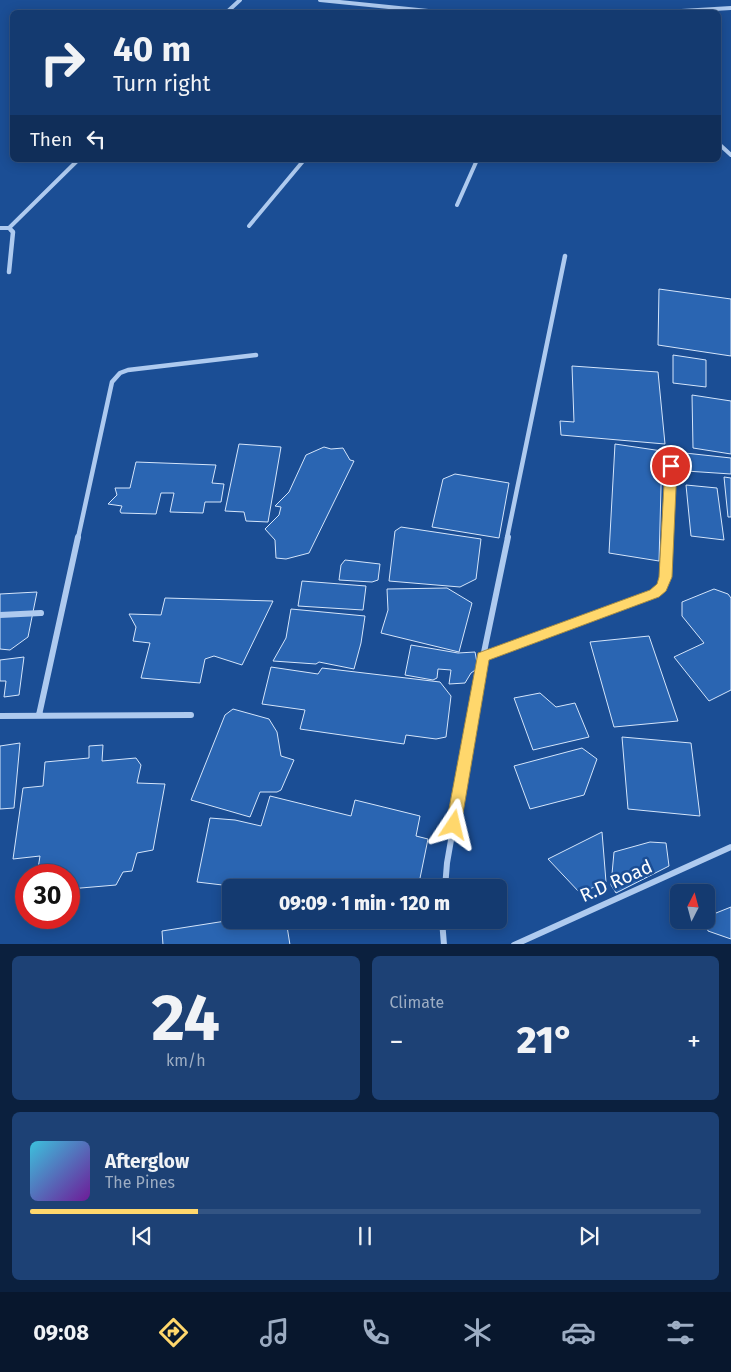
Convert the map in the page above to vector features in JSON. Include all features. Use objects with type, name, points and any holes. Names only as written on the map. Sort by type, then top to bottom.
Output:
[{"type":"street","points":[[229,10],[240,0]]},
{"type":"street","points":[[320,0],[399,10]]},
{"type":"street","points":[[698,10],[731,8]]},
{"type":"street","points":[[721,146],[731,155]]},
{"type":"street","points":[[0,228],[9,228],[76,162]]},
{"type":"street","points":[[249,226],[302,162]]},
{"type":"street","points":[[457,205],[476,162]]},
{"type":"street","points":[[9,228],[13,232],[9,272]]},
{"type":"street","points":[[446,879],[483,657],[565,256]]},
{"type":"street","points":[[38,715],[112,382],[120,373],[128,370],[256,355]]},
{"type":"street","points":[[483,657],[654,594],[662,587],[666,577],[671,466]]},
{"type":"street","points":[[0,615],[41,613]]},
{"type":"street","points":[[0,716],[191,715]]},
{"type":"street","name":"R.D Road","points":[[514,944],[731,847]]},
{"type":"street","points":[[443,929],[444,944]]},
{"type":"building","points":[[659,289],[731,299],[731,356],[658,345]]},
{"type":"building","points":[[673,355],[706,360],[706,387],[673,383]]},
{"type":"building","points":[[572,366],[658,372],[665,444],[561,435],[560,421],[574,422]]},
{"type":"building","points":[[692,395],[731,401],[731,454],[693,448]]},
{"type":"building","points":[[239,444],[281,447],[268,522],[246,521],[244,512],[225,511]]},
{"type":"building","points":[[615,444],[662,451],[659,561],[609,553]]},
{"type":"building","points":[[324,447],[331,449],[343,448],[350,460],[354,461],[309,553],[286,559],[276,558],[275,540],[265,529],[279,515],[281,507],[275,506],[289,492],[306,455]]},
{"type":"building","points":[[685,453],[731,458],[731,474],[686,471]]},
{"type":"building","points":[[136,462],[216,465],[212,483],[224,484],[221,502],[205,502],[203,513],[170,512],[174,493],[161,493],[156,514],[121,513],[122,506],[108,504],[117,495],[115,488],[130,488]]},
{"type":"building","points":[[455,474],[509,483],[499,538],[432,527],[443,479]]},
{"type":"building","points":[[724,477],[731,478],[731,517],[728,517]]},
{"type":"building","points":[[686,485],[717,488],[724,540],[691,536]]},
{"type":"building","points":[[401,527],[481,539],[476,579],[460,587],[389,581],[395,531]]},
{"type":"building","points":[[345,560],[380,564],[378,580],[372,582],[339,580],[341,565]]},
{"type":"building","points":[[302,581],[366,586],[363,610],[298,606]]},
{"type":"building","points":[[447,588],[472,603],[459,652],[381,633],[388,610],[387,589]]},
{"type":"building","points":[[714,589],[728,594],[731,598],[731,690],[709,701],[674,657],[704,643],[682,616],[682,602]]},
{"type":"building","points":[[37,592],[28,637],[10,650],[0,649],[0,594]]},
{"type":"building","points":[[165,598],[273,601],[242,665],[214,656],[205,659],[200,683],[141,678],[150,643],[133,641],[136,627],[129,614],[161,615]]},
{"type":"building","points":[[291,609],[365,616],[361,643],[354,669],[319,662],[316,664],[273,661],[286,638]]},
{"type":"building","points":[[649,636],[678,721],[614,727],[590,642]]},
{"type":"building","points":[[411,645],[458,653],[475,652],[478,668],[471,673],[465,683],[449,684],[451,670],[438,669],[437,678],[433,680],[405,675]]},
{"type":"building","points":[[24,657],[19,695],[4,697],[6,681],[0,681],[0,660]]},
{"type":"building","points":[[271,667],[318,674],[322,668],[440,682],[451,696],[446,737],[436,739],[406,735],[404,744],[300,729],[305,710],[262,704]]},
{"type":"building","points":[[540,693],[556,707],[575,703],[589,737],[533,750],[514,698]]},
{"type":"building","points":[[233,709],[269,719],[277,732],[281,756],[294,760],[281,790],[277,792],[260,792],[250,817],[191,800],[225,715]]},
{"type":"building","points":[[622,737],[691,743],[700,816],[628,809]]},
{"type":"building","points":[[20,743],[14,808],[0,809],[0,746]]},
{"type":"building","points":[[103,745],[102,761],[136,758],[141,765],[137,783],[165,784],[153,850],[137,853],[132,871],[123,872],[116,885],[80,888],[80,864],[39,864],[40,856],[13,859],[23,788],[43,786],[45,762],[89,758],[89,746]]},
{"type":"building","points":[[582,748],[597,759],[584,795],[530,809],[514,766]]},
{"type":"building","points":[[270,796],[351,816],[355,800],[420,816],[416,836],[428,839],[420,879],[222,879],[222,885],[197,882],[210,818],[235,820],[261,826]]},
{"type":"building","points":[[602,832],[606,882],[580,893],[548,859]]},
{"type":"building","points":[[650,842],[666,843],[669,866],[616,893],[611,885],[614,852]]},
{"type":"building","points":[[731,907],[731,939],[708,931],[707,929],[715,929],[715,913]]},
{"type":"building","points":[[222,922],[222,929],[287,929],[290,944],[163,944],[162,931]]},
{"type":"route","points":[[454,825],[483,657],[654,594],[662,587],[666,577],[671,466]]}]
